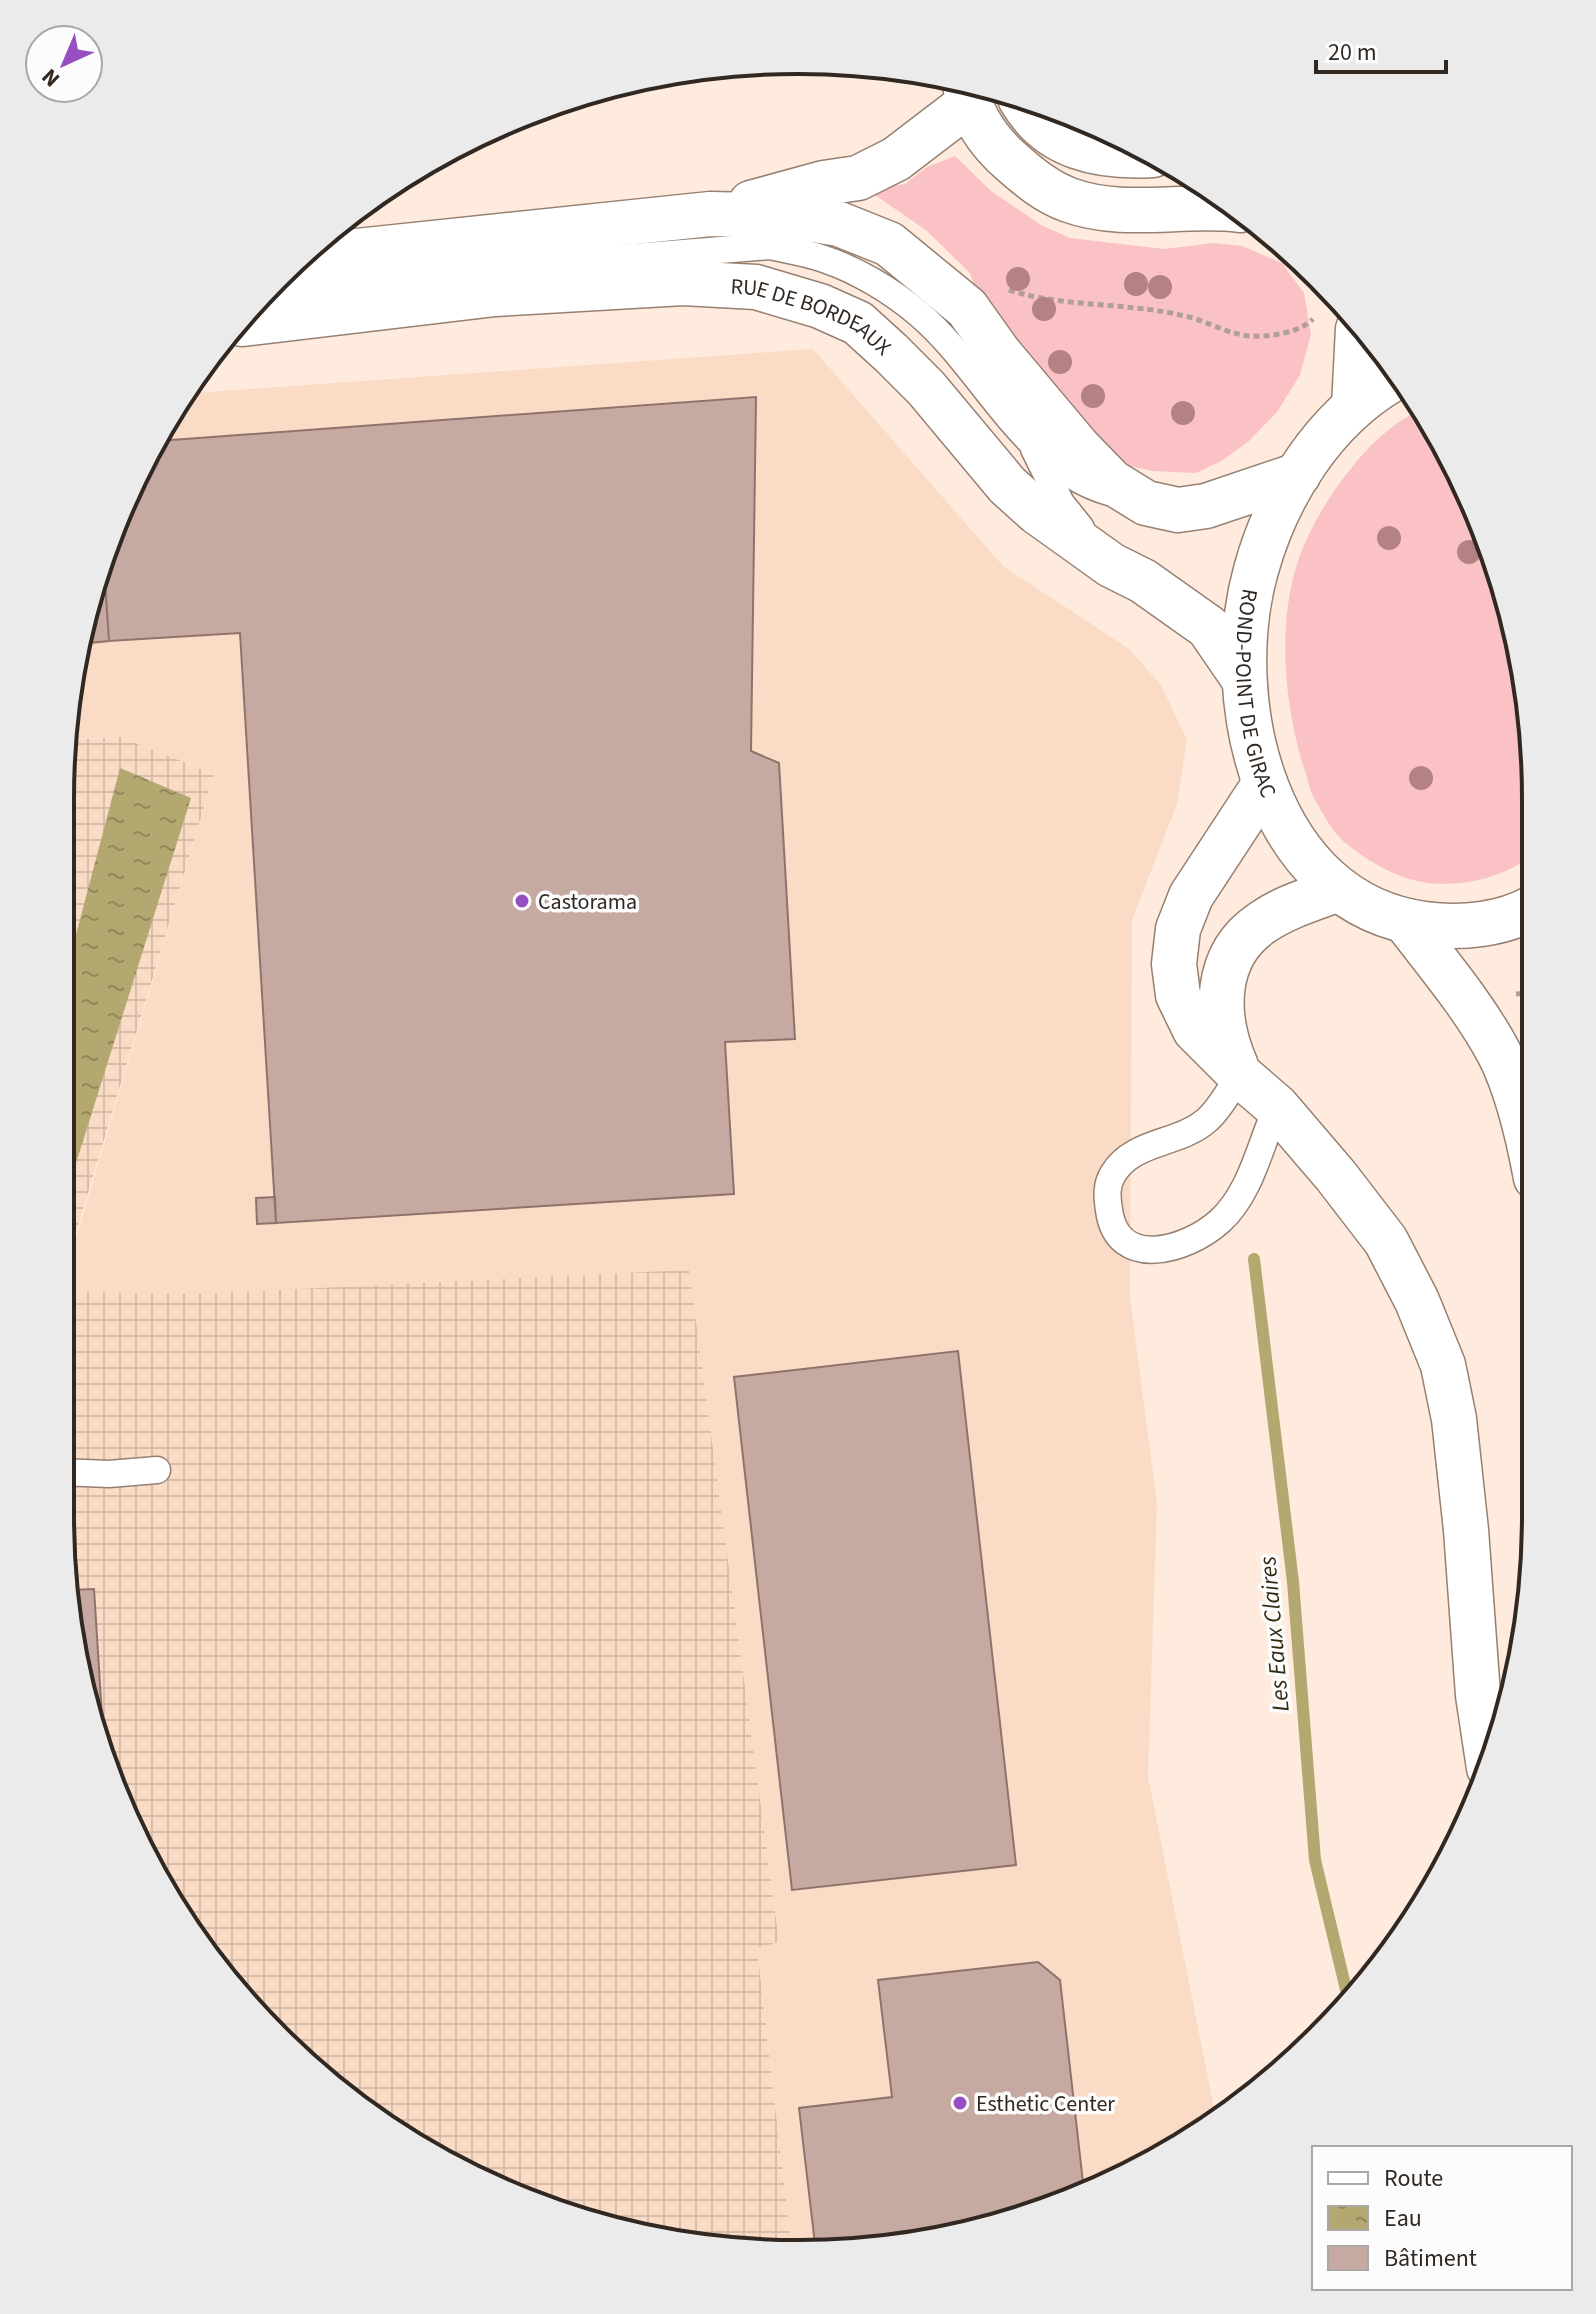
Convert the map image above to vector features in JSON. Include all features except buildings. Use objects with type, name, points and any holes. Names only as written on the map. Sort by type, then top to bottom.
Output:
[{"type":"main road","points":[[710,214],[824,183],[858,178],[896,159],[964,94]]},
{"type":"main road","points":[[967,95],[984,132],[1003,155],[1035,182],[1069,200],[1104,208],[1156,210],[1215,207]]},
{"type":"main road","points":[[1031,112],[1044,128],[1066,142],[1090,152],[1132,156]]},
{"type":"main road","points":[[320,255],[710,214],[789,216],[839,224],[889,244],[967,308],[999,353],[1078,447],[1112,482],[1146,503],[1178,510],[1206,506],[1298,475]]},
{"type":"main road","name":"RUE DE BORDEAUX","points":[[253,323],[495,294],[683,283],[756,287],[820,306],[858,323],[926,388],[1007,485],[1037,512],[1111,565],[1143,581],[1208,627],[1243,678]]},
{"type":"main road","points":[[1354,406],[1357,340]]},
{"type":"main road","name":"ROND-POINT DE GIRAC","points":[[1390,381],[1354,406],[1325,437],[1298,475],[1276,516],[1255,571],[1246,627],[1243,678],[1252,735],[1278,816],[1300,852],[1336,890],[1406,922],[1451,927],[1493,922],[1522,911]]},
{"type":"main road","points":[[1265,783],[1191,896],[1178,929],[1174,964],[1178,995],[1195,1030],[1277,1107],[1336,1176],[1386,1241],[1417,1301],[1443,1365],[1454,1419],[1478,1695],[1485,1744]]},
{"type":"main road","points":[[1240,1075],[1224,1040],[1219,1010],[1224,980],[1237,945],[1262,922],[1297,904],[1336,890]]},
{"type":"main road","points":[[1406,922],[1465,1001],[1500,1055],[1522,1118]]},
{"type":"lane","points":[[288,285],[770,246],[824,259],[874,282],[920,315],[1033,445],[1089,487],[1146,503]]},
{"type":"lane","points":[[1033,445],[1061,503],[1111,565]]},
{"type":"lane","points":[[1240,1075],[1208,1120],[1182,1135],[1133,1153],[1113,1175],[1106,1193],[1111,1225],[1126,1241],[1142,1251],[1163,1250],[1189,1241],[1219,1222],[1241,1197],[1277,1107]]},
{"type":"lane","points":[[74,1473],[109,1474],[157,1470]]},
{"type":"shaded area","points":[[955,156],[991,191],[1041,225],[1070,238],[1164,249],[1214,243],[1242,246],[1282,263],[1304,293],[1311,334],[1300,375],[1277,412],[1249,441],[1223,460],[1196,473],[1153,471],[1130,466],[1081,429],[989,328],[970,273],[927,231],[868,190],[905,184],[927,167]]},
{"type":"shaded area","points":[[813,349],[1004,567],[1128,648],[1161,685],[1187,740],[1177,804],[1132,920],[1130,1298],[1157,1503],[1148,1777],[1214,2108],[1160,2143],[1075,2185],[985,2215],[893,2234],[790,2240],[757,1948],[778,1942],[198,1294],[74,1292],[74,1245],[214,774],[120,737],[77,739],[80,703],[88,657],[112,565],[149,478],[198,393]]},
{"type":"shaded area","points":[[1412,415],[1467,521],[1497,611],[1516,703],[1522,798],[1522,862],[1471,882],[1443,884],[1416,881],[1382,868],[1338,836],[1315,800],[1291,716],[1285,637],[1291,586],[1298,561],[1330,497],[1362,455],[1399,422]]},
{"type":"shaded area","points":[[120,737],[214,774],[74,1239],[74,798],[77,739]]},
{"type":"shaded area","points":[[689,1270],[779,1942],[757,1948],[790,2240],[703,2234],[611,2215],[521,2185],[436,2143],[357,2090],[286,2028],[224,1957],[196,1918],[171,1878],[129,1793],[112,1749],[88,1657],[80,1611],[74,1516],[74,1292],[198,1294]]},
{"type":"water","points":[[120,768],[191,798],[74,1170],[74,942]]},
{"type":"waterway","name":"Les Eaux Claires","points":[[1254,1259],[1293,1582],[1315,1860],[1346,1988]]},
{"type":"place","name":"Castorama","points":[[522,901]]},
{"type":"place","name":"Esthetic Center","points":[[960,2103]]}]
